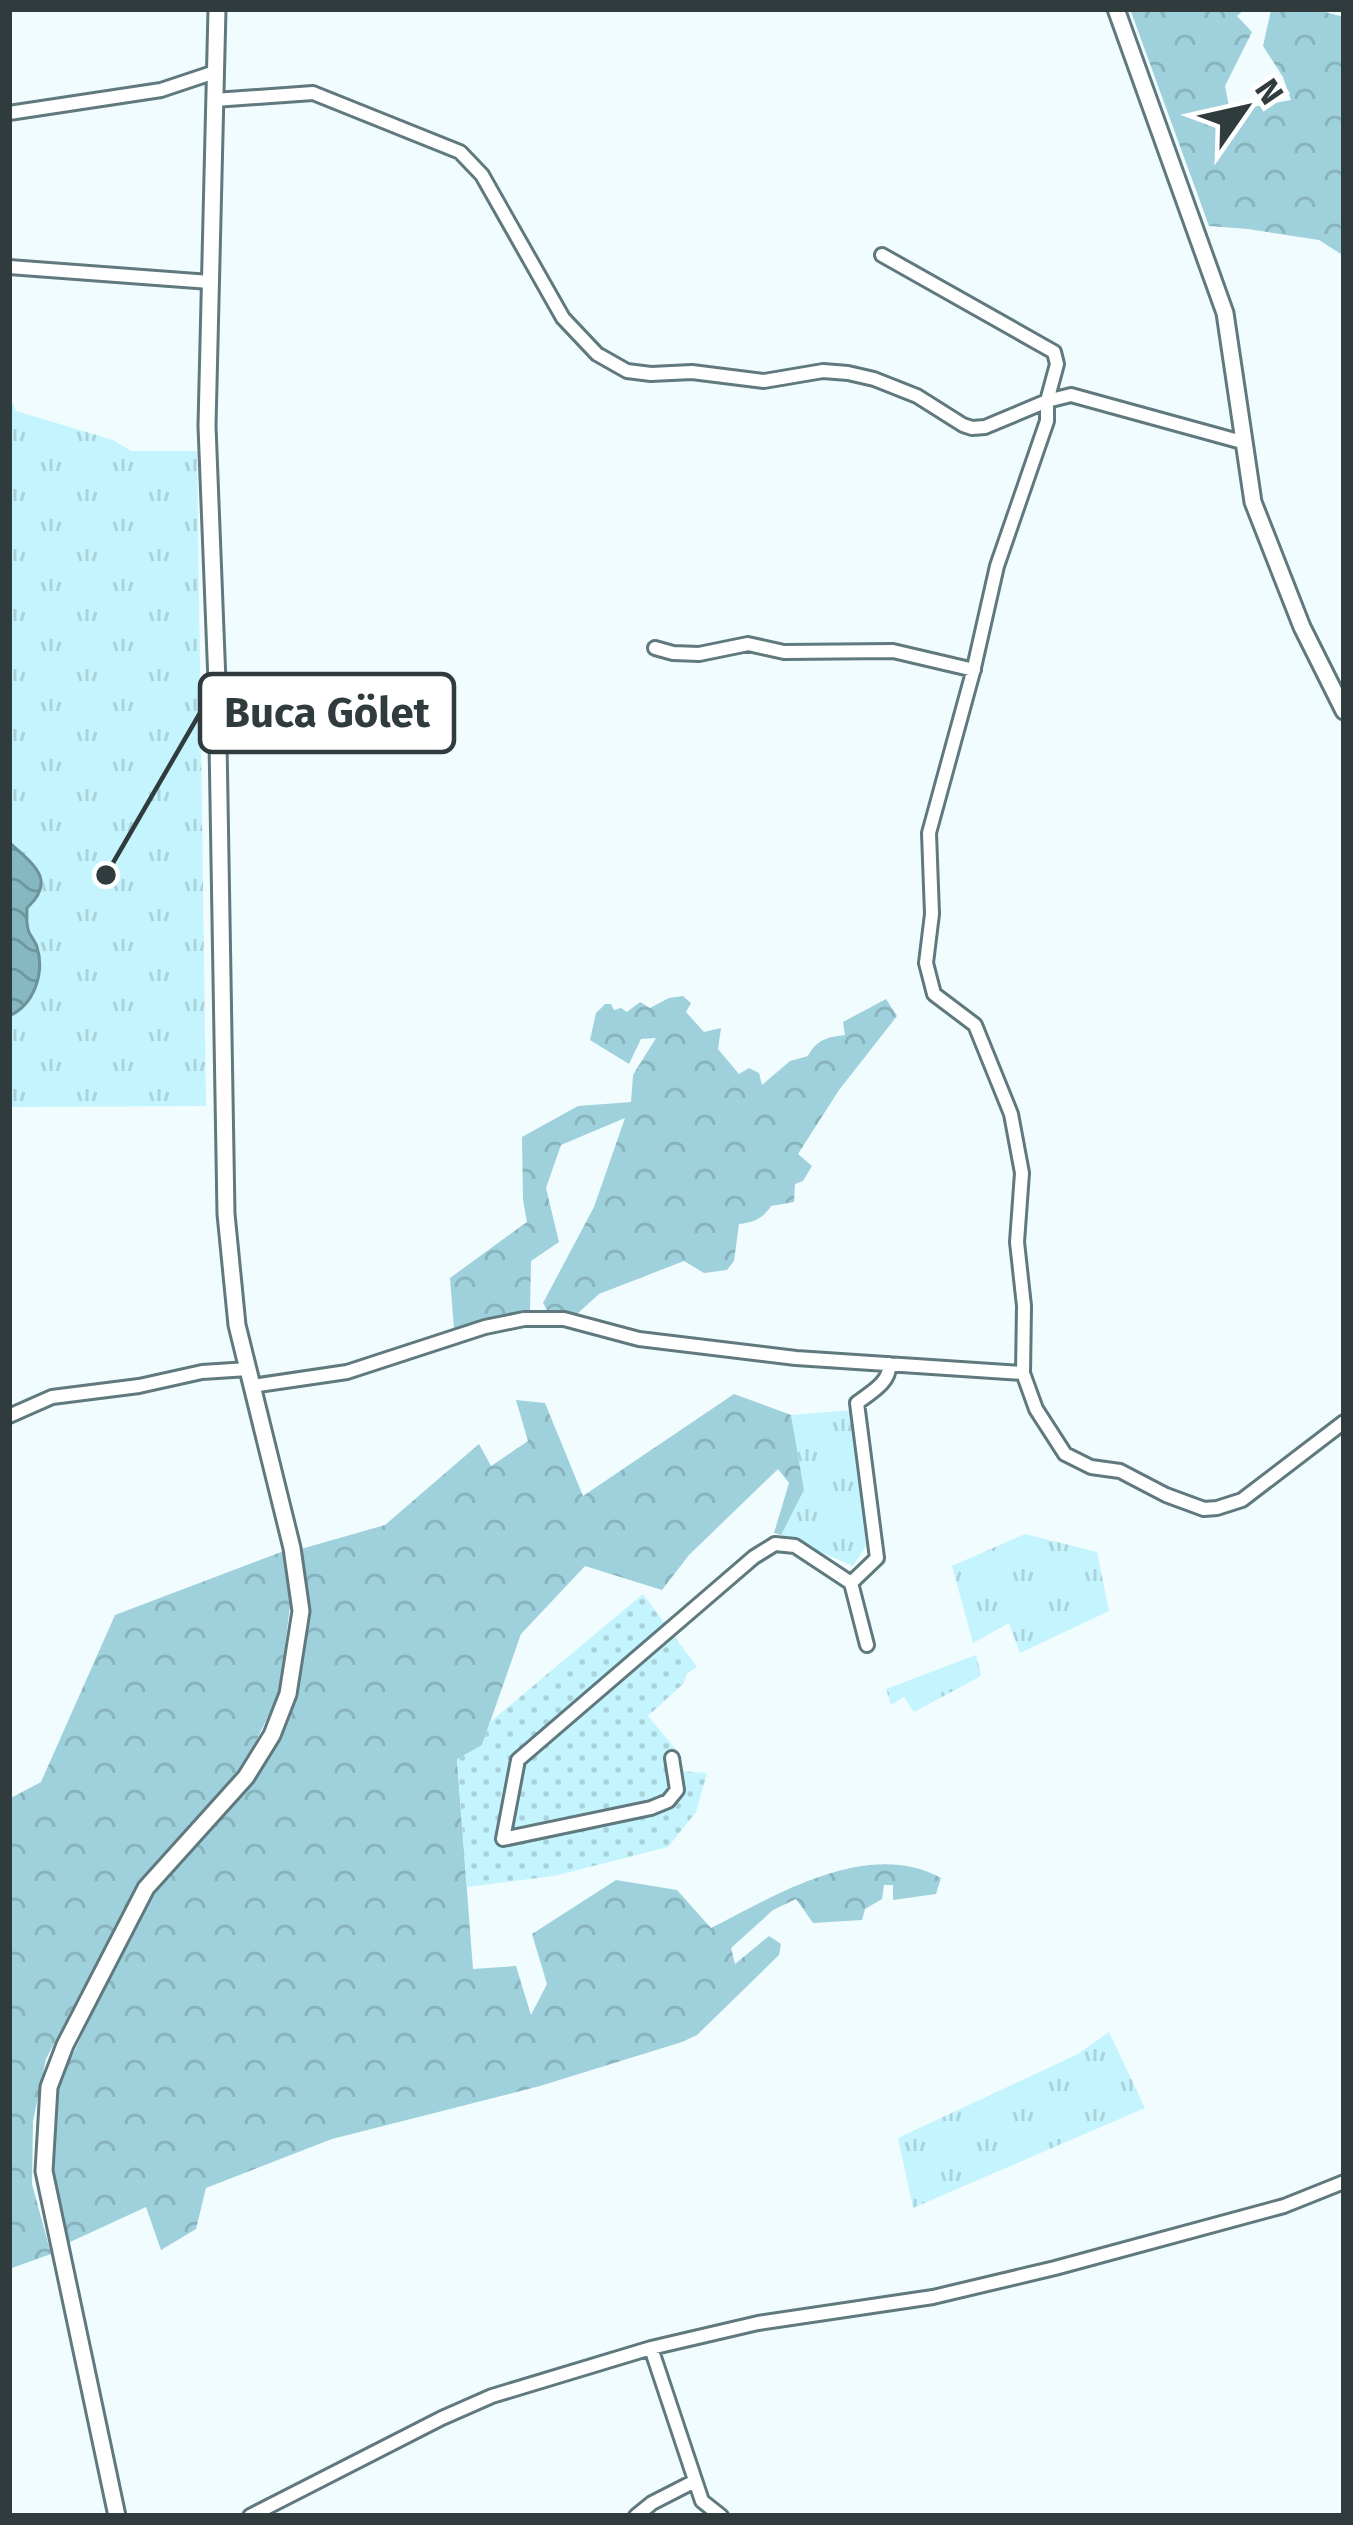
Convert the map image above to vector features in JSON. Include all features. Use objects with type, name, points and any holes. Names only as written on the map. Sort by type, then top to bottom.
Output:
[{"type":"street","points":[[117,2516],[44,2171],[49,2087],[65,2045],[146,1888],[246,1777],[272,1735],[288,1694],[301,1611],[292,1548],[237,1325],[226,1214],[217,682],[207,445],[217,9]]},
{"type":"street","points":[[1116,9],[1226,313],[1253,502],[1302,627],[1344,711]]},
{"type":"street","points":[[9,112],[161,90],[215,72]]},
{"type":"street","points":[[214,100],[313,93],[460,152],[482,175],[562,318],[597,354],[627,371],[692,372],[764,381],[823,371],[848,373],[917,396],[972,428],[1071,395],[1243,442]]},
{"type":"street","points":[[883,255],[1054,352],[1057,364],[1047,400],[1047,421],[997,566],[929,833],[932,914],[926,963],[934,994],[975,1025],[1011,1114],[1022,1173],[1016,1241],[1024,1306],[1023,1373],[1036,1409],[1065,1454],[1091,1467],[1120,1471],[1204,1509],[1242,1500],[1344,1422]]},
{"type":"street","points":[[9,267],[210,282]]},
{"type":"street","points":[[655,648],[699,654],[748,644],[784,652],[893,651],[974,670]]},
{"type":"street","points":[[9,1415],[52,1397],[202,1372],[249,1377],[347,1372],[524,1319],[564,1319],[639,1339],[796,1358],[1023,1373]]},
{"type":"street","points":[[851,1582],[878,1558],[857,1403],[886,1380],[889,1364]]},
{"type":"street","points":[[672,1758],[676,1790],[668,1802],[503,1839],[518,1760],[754,1557],[776,1544],[795,1546],[851,1582],[867,1645]]},
{"type":"street","points":[[250,2516],[492,2396],[651,2348],[758,2323],[974,2288],[1284,2206],[1344,2182]]},
{"type":"street","points":[[651,2348],[702,2501],[722,2516]]},
{"type":"street","points":[[636,2516],[695,2481]]},
{"type":"green space","points":[[1130,9],[1245,9],[1237,16],[1252,32],[1225,86],[1230,111],[1291,100],[1263,46],[1271,10],[1313,9],[1344,17],[1344,256],[1319,240],[1209,226]]},
{"type":"green space","points":[[9,395],[16,411],[113,440],[131,451],[197,451],[206,1106],[9,1107]]},
{"type":"green space","points":[[683,996],[691,1003],[686,1012],[704,1032],[721,1028],[718,1049],[739,1074],[749,1068],[759,1073],[762,1085],[790,1061],[808,1056],[819,1042],[845,1035],[843,1022],[886,999],[897,1016],[839,1090],[798,1154],[812,1166],[803,1181],[795,1184],[794,1202],[771,1206],[758,1219],[739,1224],[734,1261],[727,1270],[704,1273],[684,1261],[599,1294],[577,1314],[548,1312],[543,1303],[594,1207],[625,1118],[561,1145],[546,1188],[559,1242],[531,1261],[530,1312],[454,1328],[450,1278],[527,1222],[522,1137],[578,1106],[631,1102],[633,1075],[656,1038],[641,1039],[629,1064],[590,1040],[596,1013],[605,1004],[627,1012],[640,1002],[650,1008]]},
{"type":"green space","points":[[734,1394],[791,1415],[804,1490],[781,1535],[774,1533],[789,1483],[778,1469],[689,1555],[662,1590],[585,1566],[521,1634],[482,1745],[457,1760],[473,1969],[516,1966],[531,2015],[547,1984],[532,1934],[616,1880],[677,1890],[711,1928],[793,1887],[853,1868],[913,1867],[941,1878],[936,1894],[893,1900],[893,1885],[884,1885],[882,1899],[865,1909],[862,1920],[813,1923],[796,1899],[773,1910],[731,1948],[735,1964],[769,1936],[781,1944],[779,1955],[697,2035],[540,2086],[332,2139],[206,2188],[196,2229],[161,2250],[146,2207],[68,2243],[49,2163],[56,2089],[151,1892],[254,1780],[282,1731],[302,1653],[308,1599],[301,1549],[385,1525],[479,1444],[491,1466],[528,1441],[516,1400],[545,1403],[583,1496]]},
{"type":"green space","points":[[853,1410],[866,1546],[853,1566],[781,1535],[804,1490],[791,1415]]},
{"type":"green space","points":[[1025,1534],[1097,1552],[1109,1611],[1020,1653],[1009,1623],[973,1643],[952,1566]]},
{"type":"green space","points":[[284,1551],[290,1606],[279,1694],[240,1774],[138,1882],[46,2059],[33,2121],[32,2184],[51,2254],[9,2269],[9,1799],[41,1782],[115,1615]]},
{"type":"green space","points":[[643,1594],[697,1667],[648,1716],[679,1753],[683,1771],[707,1773],[696,1812],[668,1847],[554,1876],[467,1887],[457,1759],[482,1745],[490,1722]]},
{"type":"green space","points":[[976,1655],[981,1676],[914,1712],[904,1697],[891,1705],[886,1689]]},
{"type":"green space","points":[[1109,2032],[1145,2108],[913,2208],[898,2138],[1078,2054]]},
{"type":"water","points":[[9,842],[41,880],[27,908],[28,929],[39,957],[38,977],[31,996],[9,1016]]},
{"type":"place","name":"Buca Gölet","points":[[106,875]]}]
